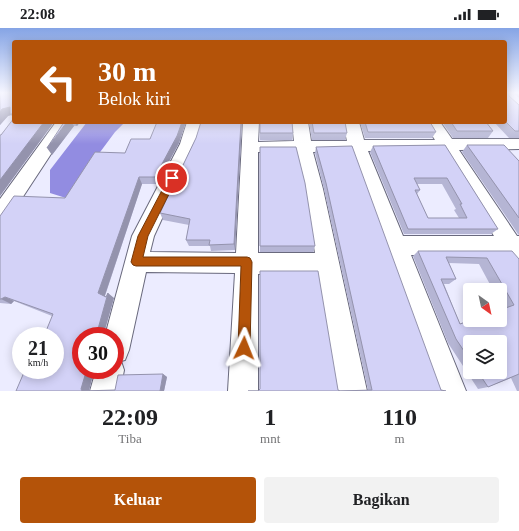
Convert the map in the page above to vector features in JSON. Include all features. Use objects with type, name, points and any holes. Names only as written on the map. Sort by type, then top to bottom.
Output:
[{"type":"street","points":[[0,215],[63,124]]},
{"type":"street","points":[[120,327],[143,236],[188,144],[193,124]]},
{"type":"street","points":[[243,391],[251,124]]},
{"type":"street","points":[[300,124],[302,145],[314,189],[352,391]]},
{"type":"street","points":[[351,124],[353,134],[452,391]]},
{"type":"street","points":[[433,124],[517,249]]},
{"type":"street","points":[[490,128],[512,149]]},
{"type":"street","points":[[250,147],[302,145],[446,144],[512,149]]},
{"type":"street","points":[[396,246],[517,249]]},
{"type":"street","points":[[136,262],[328,264]]},
{"type":"street","points":[[105,391],[108,379]]},
{"type":"shaded area","points":[[85,124],[123,124],[115,132],[66,198],[50,193],[50,170]]},
{"type":"building","points":[[507,110],[519,110],[519,131],[515,131],[507,123]]},
{"type":"building","points":[[12,121],[12,124],[42,124],[0,180],[0,135]]},
{"type":"building","points":[[63,124],[65,124],[47,148]]},
{"type":"building","points":[[156,124],[181,124],[177,136],[155,177],[139,177],[98,293],[106,297],[108,293],[99,327],[72,327],[72,379],[84,379],[81,389],[82,391],[16,391],[21,379],[64,379],[64,327],[48,327],[53,314],[5,297],[0,299],[0,216],[14,196],[65,198],[95,152],[125,153],[131,139],[150,139]]},
{"type":"building","points":[[200,124],[241,124],[234,244],[209,245],[210,240],[186,240],[190,219],[160,213],[196,138]]},
{"type":"building","points":[[260,124],[292,124],[293,133],[260,133]]},
{"type":"building","points":[[312,124],[345,124],[347,133],[314,133]]},
{"type":"building","points":[[366,124],[431,124],[436,132],[368,132]]},
{"type":"building","points":[[452,124],[488,124],[493,131],[457,131]]},
{"type":"building","points":[[445,145],[498,229],[408,229],[373,146]],"holes":[[[414,178],[447,178],[462,204],[460,204],[467,218],[428,218],[415,190],[420,190]]]},
{"type":"building","points":[[467,145],[504,145],[519,161],[519,218]]},
{"type":"building","points":[[352,146],[441,390],[446,391],[340,391],[372,390],[326,183],[316,147]]},
{"type":"building","points":[[260,147],[296,147],[305,183],[315,246],[260,246]]},
{"type":"building","points":[[418,251],[512,251],[519,259],[519,374],[488,387],[483,379],[507,379],[507,335],[463,335],[463,350],[456,339]]},
{"type":"building","points":[[260,271],[318,271],[338,390],[340,391],[258,391],[260,389]]},
{"type":"building","points":[[163,374],[160,391],[82,391],[115,390],[117,379],[124,379],[124,375]]},
{"type":"route","points":[[172,178],[143,236],[136,262],[247,262],[244,348]]}]
